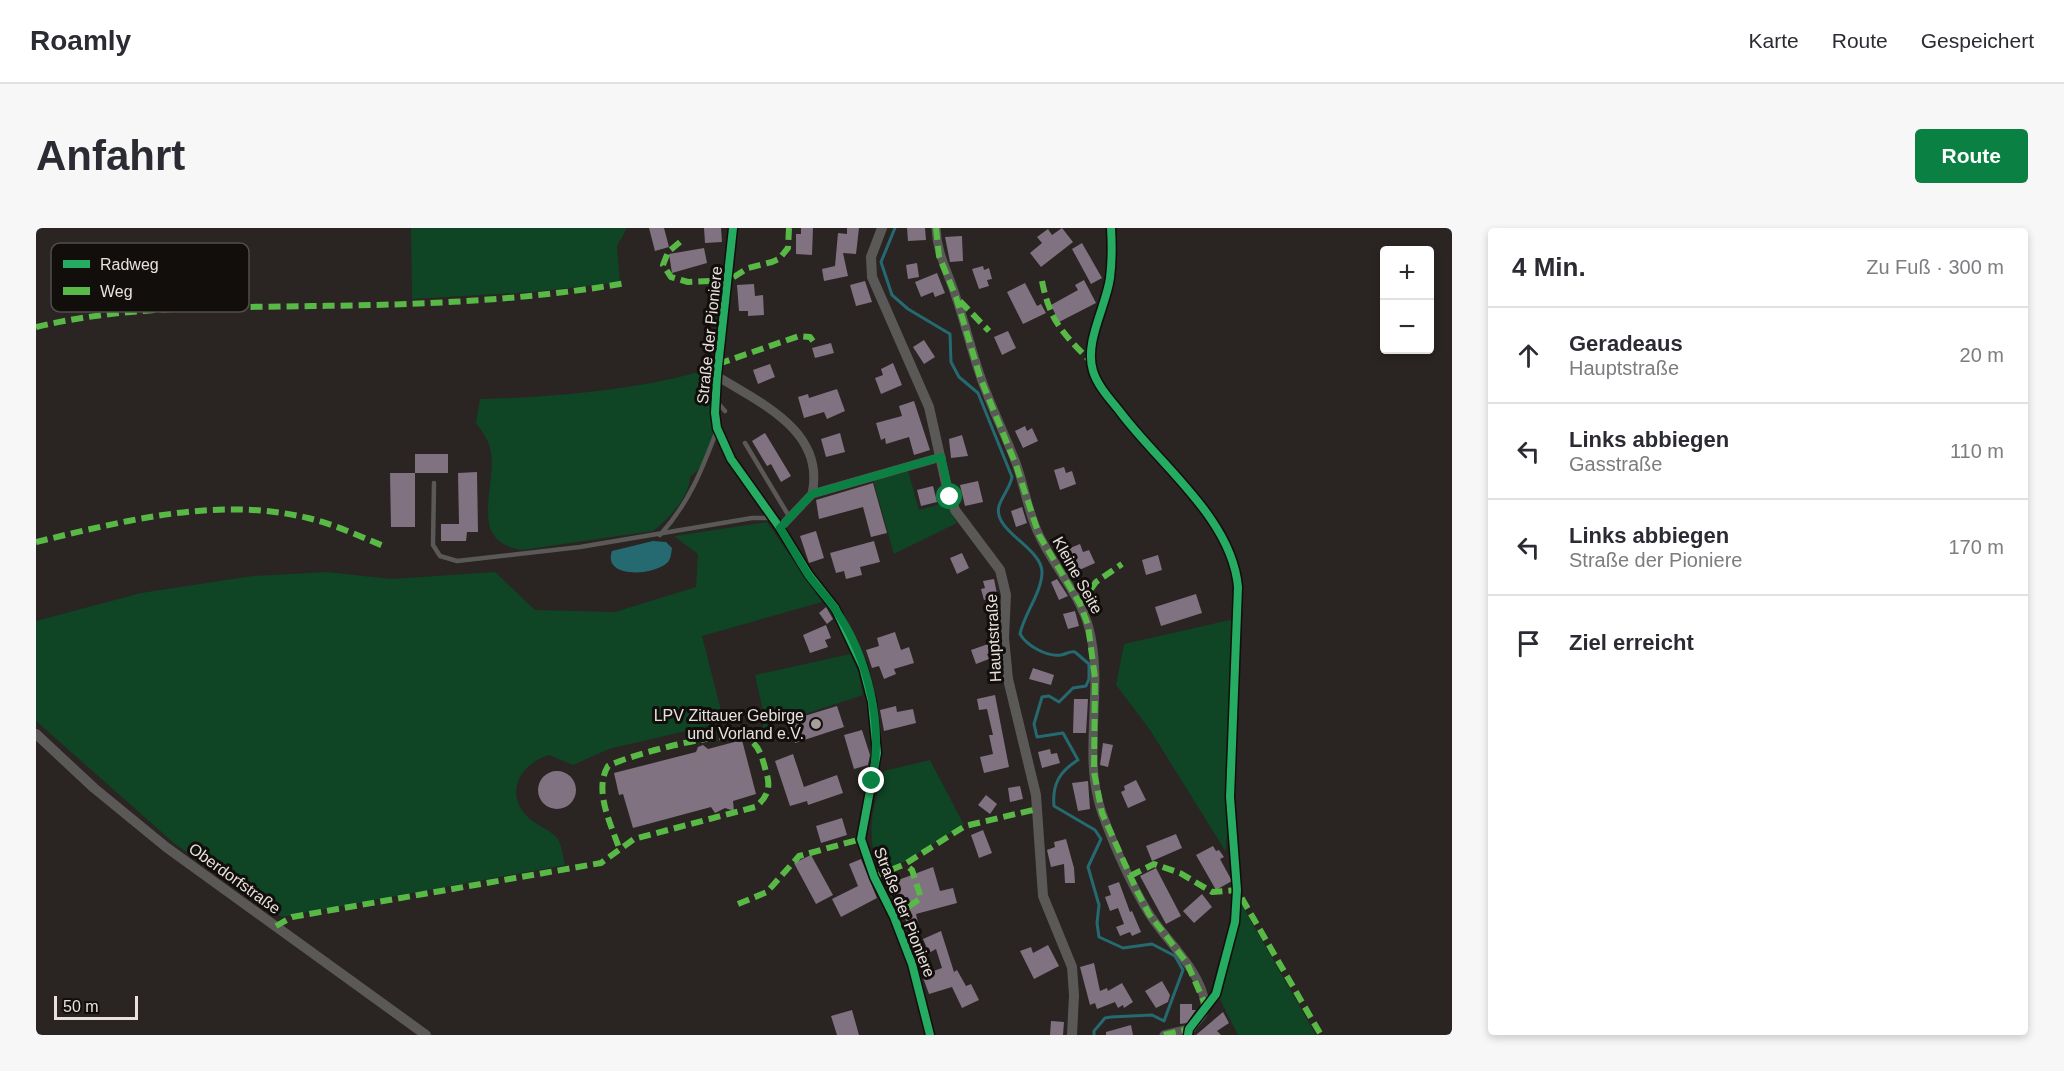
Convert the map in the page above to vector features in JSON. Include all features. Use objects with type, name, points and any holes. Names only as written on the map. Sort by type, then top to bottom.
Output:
[{"type":"street","name":"Straße der Pioniere","points":[[733,228],[715,400],[717,428],[731,459],[774,518],[809,575],[844,624],[868,683],[875,721],[877,753],[861,839],[874,878],[894,917],[912,964],[930,1035]]},
{"type":"street","name":"Hauptstraße","points":[[882,228],[871,257],[872,277],[929,407],[955,510],[1000,570],[1004,581],[1007,619],[1004,638],[1008,680],[1035,795],[1043,896],[1072,966],[1074,995],[1072,1035]]},
{"type":"street","name":"Kleine Seite","points":[[936,228],[939,256],[956,297],[980,377],[1016,465],[1039,535],[1080,604],[1088,625],[1095,678],[1094,772],[1098,797],[1137,891],[1149,914],[1187,963],[1205,1004],[1204,1013],[1189,1032],[1164,1035]]},
{"type":"street","name":"Straße der Pioniere","points":[[717,376],[781,416],[797,431],[812,458],[814,469],[812,494]]},
{"type":"street","points":[[780,528],[812,494],[941,457]]},
{"type":"street","name":"Oberdorfstraße","points":[[36,734],[94,788],[166,847],[426,1035]]},
{"type":"lane","points":[[715,400],[725,411]]},
{"type":"lane","points":[[660,535],[684,506],[694,489],[717,428]]},
{"type":"lane","points":[[745,443],[790,518]]},
{"type":"lane","points":[[434,483],[433,545],[440,556],[445,559],[470,561],[660,535],[752,518],[774,518]]},
{"type":"green space","points":[[411,228],[627,228],[617,246],[620,282],[532,292],[412,299]]},
{"type":"green space","points":[[713,368],[714,427],[707,455],[690,477],[682,500],[665,521],[653,531],[522,550],[505,545],[494,536],[489,524],[488,510],[492,463],[490,448],[476,423],[480,399],[598,391],[656,382]]},
{"type":"green space","points":[[907,467],[919,510],[947,502],[957,523],[894,554],[872,476]]},
{"type":"green space","points":[[767,522],[822,602],[702,636],[724,722],[609,749],[573,765],[549,755],[530,765],[518,781],[517,800],[530,819],[557,838],[565,865],[282,917],[175,844],[36,721],[36,621],[141,593],[252,576],[327,572],[391,579],[495,572],[535,610],[615,612],[696,587],[698,554],[674,536]]},
{"type":"green space","points":[[1234,619],[1234,705],[1226,852],[1150,730],[1116,685],[1124,644]]},
{"type":"green space","points":[[850,654],[858,671],[863,695],[763,728],[763,711],[755,675]]},
{"type":"green space","points":[[930,760],[964,825],[902,863],[878,871],[871,831],[876,799],[884,771]]},
{"type":"green space","points":[[1239,897],[1316,1035],[1238,1035],[1219,997],[1239,915]]},
{"type":"water","points":[[653,541],[666,542],[672,548],[668,562],[661,567],[642,572],[631,572],[615,566],[611,560],[612,551]]},
{"type":"building","points":[[649,228],[664,228],[669,247],[655,251]]},
{"type":"building","points":[[704,228],[721,228],[722,242],[705,243]]},
{"type":"building","points":[[801,228],[813,228],[812,255],[796,254],[796,234],[801,234]]},
{"type":"building","points":[[847,228],[859,228],[856,254],[843,253],[848,276],[824,281],[822,269],[835,266],[838,233],[847,234]]},
{"type":"building","points":[[907,228],[925,228],[926,240],[908,241]]},
{"type":"building","points":[[1062,228],[1073,242],[1041,267],[1030,253],[1042,243],[1037,237],[1048,229],[1052,235]]},
{"type":"building","points":[[962,236],[963,261],[950,262],[945,237]]},
{"type":"building","points":[[1082,243],[1102,278],[1091,284],[1072,249]]},
{"type":"building","points":[[704,248],[707,263],[672,273],[669,254]]},
{"type":"building","points":[[917,263],[919,277],[908,279],[906,265]]},
{"type":"building","points":[[983,266],[984,270],[989,268],[992,279],[987,280],[989,286],[979,289],[972,269]]},
{"type":"building","points":[[937,273],[945,293],[935,297],[933,292],[921,297],[915,282]]},
{"type":"building","points":[[1084,280],[1096,303],[1059,322],[1051,305],[1078,290],[1075,285]]},
{"type":"building","points":[[865,281],[872,302],[856,306],[850,285]]},
{"type":"building","points":[[1025,283],[1037,306],[1041,304],[1046,313],[1023,324],[1007,292]]},
{"type":"building","points":[[754,284],[755,296],[763,295],[764,315],[748,316],[748,311],[739,311],[737,285]]},
{"type":"building","points":[[1008,331],[1016,348],[1002,355],[994,337]]},
{"type":"building","points":[[924,340],[935,357],[924,364],[913,347]]},
{"type":"building","points":[[831,343],[834,353],[815,358],[812,348]]},
{"type":"building","points":[[893,363],[902,385],[881,394],[875,378],[883,375],[881,369]]},
{"type":"building","points":[[770,364],[775,377],[758,384],[753,370]]},
{"type":"building","points":[[837,389],[845,411],[827,419],[824,412],[804,418],[798,397],[808,394],[809,398]]},
{"type":"building","points":[[914,401],[930,450],[914,455],[909,437],[886,444],[885,438],[881,440],[876,423],[902,416],[899,406]]},
{"type":"building","points":[[1025,426],[1027,431],[1032,428],[1038,441],[1023,448],[1015,431]]},
{"type":"building","points":[[765,433],[791,476],[781,482],[771,464],[767,466],[752,441]]},
{"type":"building","points":[[840,433],[845,452],[826,457],[821,439]]},
{"type":"building","points":[[962,435],[968,456],[951,458],[949,439]]},
{"type":"building","points":[[415,454],[448,454],[448,473],[415,473]]},
{"type":"building","points":[[1064,467],[1066,473],[1072,471],[1076,484],[1060,490],[1054,470]]},
{"type":"building","points":[[477,472],[478,532],[467,532],[466,541],[441,541],[441,524],[459,524],[458,473]]},
{"type":"building","points":[[390,473],[415,473],[415,527],[391,527]]},
{"type":"building","points":[[978,481],[983,502],[965,506],[960,485]]},
{"type":"building","points":[[873,483],[887,533],[871,537],[863,507],[819,519],[816,500]]},
{"type":"building","points":[[933,486],[937,502],[921,506],[917,490]]},
{"type":"building","points":[[1022,507],[1027,523],[1016,527],[1011,511]]},
{"type":"building","points":[[816,531],[824,558],[809,563],[800,536]]},
{"type":"building","points":[[874,541],[880,562],[860,567],[862,575],[846,579],[844,571],[836,573],[830,553]]},
{"type":"building","points":[[1080,544],[1083,552],[1089,550],[1095,563],[1075,572],[1065,550]]},
{"type":"building","points":[[962,553],[969,568],[957,574],[950,558]]},
{"type":"building","points":[[1158,555],[1162,570],[1146,575],[1142,560]]},
{"type":"building","points":[[994,579],[998,599],[989,602],[988,599],[984,600],[981,589],[985,588],[983,581]]},
{"type":"building","points":[[1057,579],[1068,596],[1059,600],[1051,582]]},
{"type":"building","points":[[1196,594],[1202,613],[1161,626],[1155,607]]},
{"type":"building","points":[[826,607],[833,619],[827,624],[819,613]]},
{"type":"building","points":[[1075,611],[1079,626],[1068,629],[1063,614]]},
{"type":"building","points":[[826,625],[831,638],[825,640],[828,647],[810,653],[803,635]]},
{"type":"building","points":[[895,632],[901,650],[909,647],[914,663],[894,669],[896,674],[884,679],[879,666],[872,668],[866,650],[879,646],[877,638]]},
{"type":"building","points":[[991,643],[994,652],[987,654],[989,659],[976,664],[971,650]]},
{"type":"building","points":[[1033,668],[1054,675],[1051,685],[1029,679]]},
{"type":"building","points":[[995,695],[1009,767],[984,773],[980,757],[993,754],[989,735],[993,735],[987,709],[979,710],[977,699]]},
{"type":"building","points":[[1074,699],[1088,699],[1086,733],[1073,733]]},
{"type":"building","name":"LPV Zittauer Gebirge und Vorland e.V.","points":[[837,706],[844,727],[795,743],[788,721]]},
{"type":"building","points":[[896,706],[897,712],[913,709],[916,723],[884,731],[880,710]]},
{"type":"building","points":[[862,730],[870,755],[868,765],[854,769],[844,735]]},
{"type":"building","points":[[742,740],[756,794],[733,801],[734,811],[725,808],[715,813],[711,807],[633,828],[623,794],[619,795],[614,773],[696,752],[698,747],[703,745],[708,749]]},
{"type":"building","points":[[1103,743],[1113,745],[1108,767],[1100,765]]},
{"type":"building","points":[[1050,749],[1051,754],[1057,753],[1060,763],[1042,768],[1038,752]]},
{"type":"building","points":[[793,754],[804,787],[837,775],[843,793],[808,805],[807,801],[790,806],[775,761]]},
{"type":"building","points":[[557,771],[571,776],[576,790],[571,804],[557,809],[543,804],[538,790],[543,776]]},
{"type":"building","points":[[1136,780],[1146,800],[1128,808],[1121,792],[1125,790],[1124,786]]},
{"type":"building","points":[[1088,781],[1090,809],[1078,811],[1072,783]]},
{"type":"building","points":[[1020,786],[1023,799],[1010,802],[1008,788]]},
{"type":"building","points":[[986,795],[997,804],[990,814],[978,805]]},
{"type":"building","points":[[842,818],[847,835],[821,843],[816,826]]},
{"type":"building","points":[[983,830],[992,853],[979,858],[971,835]]},
{"type":"building","points":[[1176,834],[1182,848],[1152,861],[1146,846]]},
{"type":"building","points":[[1066,839],[1074,868],[1075,883],[1065,883],[1064,864],[1051,867],[1047,850],[1055,847],[1054,842]]},
{"type":"building","points":[[1213,846],[1224,857],[1220,859],[1232,881],[1216,890],[1196,855]]},
{"type":"building","points":[[811,855],[833,895],[816,904],[794,863]]},
{"type":"building","points":[[861,859],[877,898],[841,917],[832,899],[858,886],[849,864]]},
{"type":"building","points":[[933,867],[940,891],[953,888],[957,903],[916,914],[920,931],[910,937],[902,905],[899,906],[892,891],[889,892],[885,885]]},
{"type":"building","points":[[1156,868],[1181,916],[1166,924],[1140,876]]},
{"type":"building","points":[[1119,882],[1130,912],[1132,911],[1141,932],[1132,936],[1130,932],[1120,936],[1116,927],[1124,924],[1118,908],[1110,911],[1105,897],[1111,895],[1108,886]]},
{"type":"building","points":[[1202,894],[1212,907],[1194,923],[1183,911]]},
{"type":"building","points":[[941,931],[954,972],[957,970],[966,986],[971,984],[979,1000],[962,1008],[952,987],[929,994],[922,975],[942,968],[936,949],[929,953],[923,939]]},
{"type":"building","points":[[1048,945],[1059,966],[1034,979],[1020,951],[1031,947],[1033,953]]},
{"type":"building","points":[[1094,963],[1100,991],[1107,988],[1108,991],[1122,983],[1133,1002],[1124,1008],[1123,1005],[1118,1008],[1115,1002],[1097,1009],[1095,1003],[1090,1005],[1080,967]]},
{"type":"building","points":[[1162,981],[1170,995],[1168,1002],[1156,1008],[1145,991]]},
{"type":"building","points":[[1180,1004],[1192,1004],[1192,1010],[1196,1010],[1187,1023],[1180,1024]]},
{"type":"building","points":[[852,1010],[859,1035],[837,1035],[831,1016]]},
{"type":"building","points":[[1223,1012],[1229,1023],[1217,1031],[1221,1035],[1196,1035]]},
{"type":"building","points":[[1051,1021],[1064,1022],[1063,1035],[1050,1035]]},
{"type":"building","points":[[1131,1025],[1133,1035],[1106,1035],[1106,1032]]},
{"type":"waterway","points":[[895,228],[881,262],[892,295],[908,309],[950,334],[951,362],[959,377],[978,393],[1012,477],[999,506],[999,515],[1003,524],[1027,547],[1040,564],[1042,573],[1039,589],[1020,634],[1027,643],[1038,650],[1056,655],[1075,652],[1089,664],[1089,679],[1086,686],[1073,688],[1059,702],[1049,696],[1042,697],[1034,724],[1037,737],[1063,733],[1078,760],[1058,779],[1054,791],[1054,806],[1095,830],[1101,839],[1088,867],[1099,905],[1097,923],[1099,937],[1123,948],[1152,944],[1175,956],[1183,970],[1164,1021],[1152,1015],[1105,1018],[1094,1031],[1094,1035]]},
{"type":"marked path","points":[[680,242],[668,252],[663,265],[671,277],[688,282],[729,280],[748,268],[779,259],[788,248],[789,228]]},
{"type":"marked path","points":[[936,228],[939,256],[956,297],[980,377],[1016,465],[1039,535],[1080,604],[1088,625],[1095,678],[1094,772],[1102,813],[1149,914],[1187,963],[1205,1004],[1204,1010]]},
{"type":"marked path","points":[[1042,281],[1049,307],[1059,326],[1092,363]]},
{"type":"marked path","points":[[249,307],[469,301],[548,294],[626,283]]},
{"type":"marked path","points":[[960,301],[989,331]]},
{"type":"marked path","points":[[36,327],[130,312]]},
{"type":"marked path","points":[[718,364],[799,336],[810,337],[813,341]]},
{"type":"marked path","points":[[36,542],[137,519],[205,510],[239,510],[274,512],[308,518],[338,527],[386,547]]},
{"type":"marked path","points":[[1080,604],[1096,582],[1122,564]]},
{"type":"marked path","points":[[276,926],[292,917],[601,863],[634,839],[755,807],[765,797],[768,789],[767,775],[759,750],[748,739],[721,737],[679,744],[608,766],[602,786],[603,797],[605,809],[617,841],[620,851]]},
{"type":"marked path","points":[[874,877],[905,864],[965,826],[1037,809]]},
{"type":"marked path","points":[[738,904],[767,892],[799,856],[861,839]]},
{"type":"marked path","points":[[894,917],[921,898],[912,870],[905,864]]},
{"type":"marked path","points":[[1130,876],[1154,864],[1180,873],[1212,892],[1237,890],[1321,1035]]},
{"type":"marked path","points":[[1164,1035],[1189,1029]]},
{"type":"cycle path","points":[[733,228],[717,376],[715,413],[717,428],[731,459],[780,528],[809,575],[835,608],[863,667],[872,702],[877,753],[861,839],[874,877],[894,917],[912,964],[930,1035]]},
{"type":"cycle path","points":[[1111,228],[1110,278],[1093,336],[1091,348],[1093,371],[1109,398],[1209,516],[1233,562],[1238,587],[1230,797],[1237,890],[1235,922],[1216,994],[1189,1029],[1188,1035]]},
{"type":"place","name":"LPV Zittauer Gebirge und Vorland e.V.","points":[[816,724]]},
{"type":"route","points":[[872,781],[877,753],[876,740],[872,702],[863,667],[835,608],[809,575],[780,528],[812,494],[863,477],[941,457],[950,497]]}]
